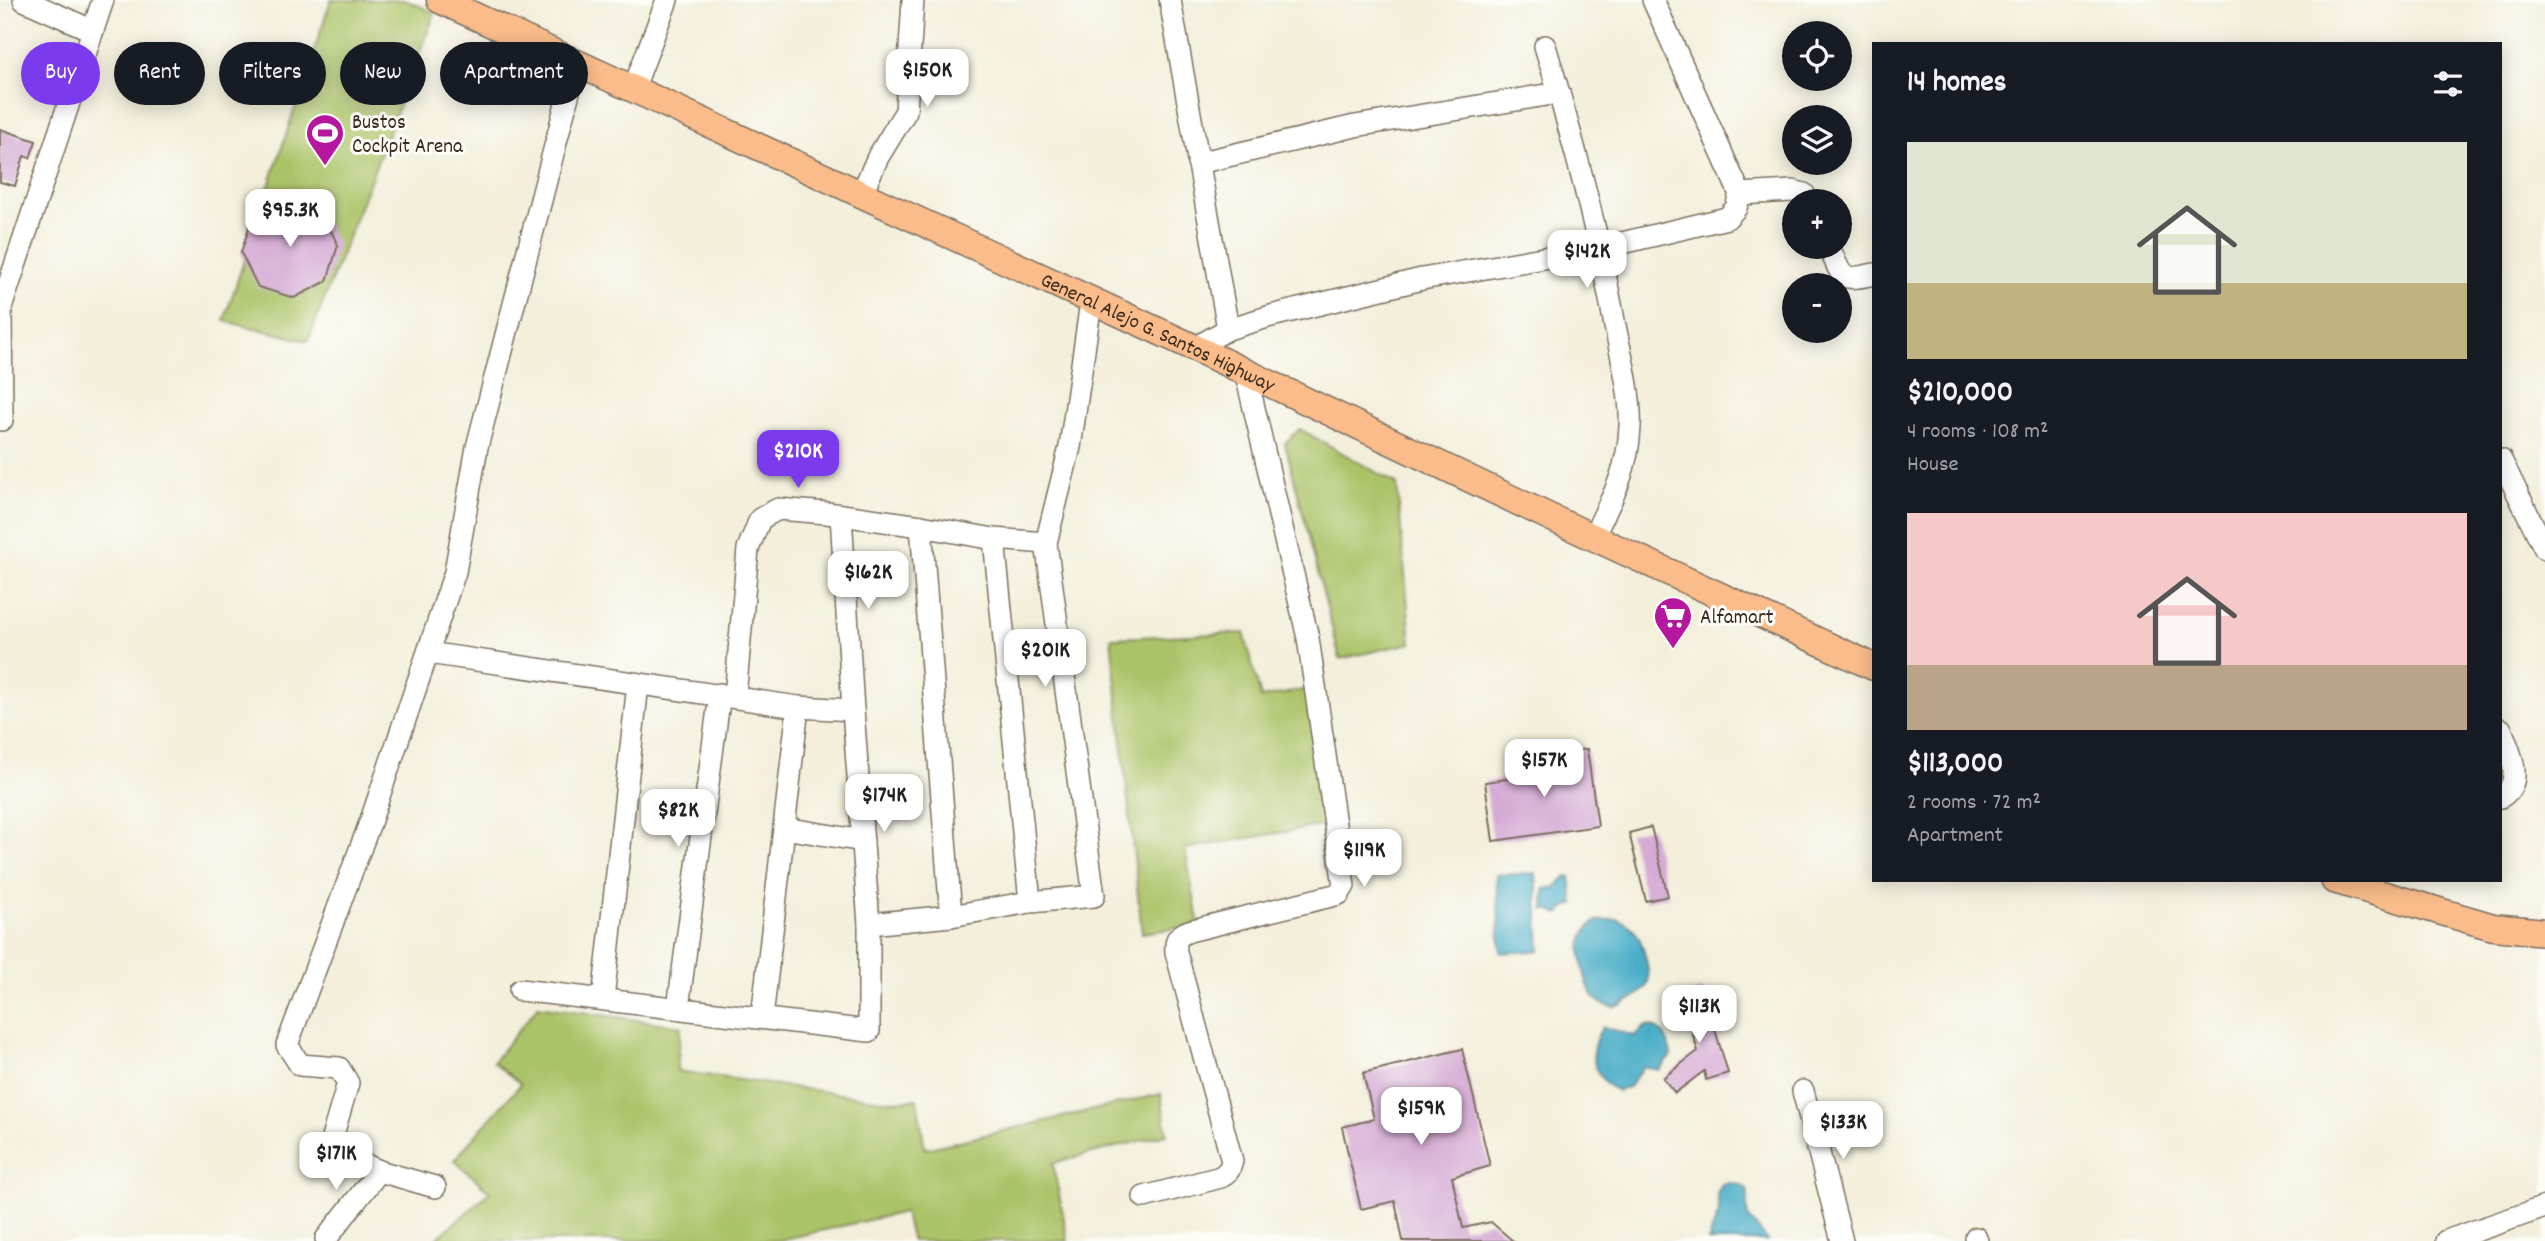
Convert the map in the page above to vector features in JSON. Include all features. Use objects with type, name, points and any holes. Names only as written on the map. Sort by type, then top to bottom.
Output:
[{"type":"main road","name":"General Alejo G. Santos Highway","points":[[440,0],[528,42]]},
{"type":"main road","name":"General Alejo G. Santos Highway","points":[[588,70],[1195,348],[1872,666]]},
{"type":"main road","points":[[2341,882],[2493,927],[2545,932]]},
{"type":"street","points":[[24,0],[91,30]]},
{"type":"street","points":[[2,419],[1,308],[103,0]]},
{"type":"street","points":[[633,90],[667,0]]},
{"type":"street","points":[[861,195],[878,157],[906,111],[913,0]]},
{"type":"street","points":[[1170,0],[1228,329]]},
{"type":"street","points":[[1195,348],[1228,329],[1422,279],[1601,248],[1727,218],[1736,208],[1740,194],[1653,0]]},
{"type":"street","points":[[1545,46],[1601,248],[1624,371],[1630,425],[1622,478],[1593,537]]},
{"type":"street","points":[[1198,163],[1354,126],[1559,93]]},
{"type":"street","points":[[435,1186],[380,1171],[342,1154],[332,1138],[348,1083],[339,1068],[300,1065],[287,1045],[371,820],[455,572],[477,447],[566,105]]},
{"type":"street","points":[[1740,194],[1782,192]]},
{"type":"street","points":[[1835,259],[1842,275],[1851,279],[1872,274]]},
{"type":"street","points":[[869,924],[951,916],[1030,902],[1094,896],[1046,544],[1070,447],[1091,302]]},
{"type":"street","points":[[1144,1197],[1221,1177],[1229,1170],[1232,1161],[1175,941],[1189,931],[1339,894],[1344,886],[1308,638],[1246,374]]},
{"type":"street","points":[[2502,462],[2545,549]]},
{"type":"street","points":[[678,1008],[748,549],[760,519],[778,509],[841,515],[994,539],[1046,544]]},
{"type":"street","points":[[520,990],[869,1031],[869,924],[841,515]]},
{"type":"street","points":[[921,526],[951,916]]},
{"type":"street","points":[[994,539],[1030,902]]},
{"type":"street","points":[[428,653],[798,707],[853,710]]},
{"type":"street","points":[[603,999],[638,684]]},
{"type":"street","points":[[762,1018],[798,707]]},
{"type":"street","points":[[2502,732],[2513,760],[2515,774],[2509,792],[2502,796]]},
{"type":"street","points":[[784,828],[863,841]]},
{"type":"street","points":[[1803,1091],[1842,1241]]},
{"type":"street","points":[[326,1239],[380,1171]]},
{"type":"street","points":[[2446,1241],[2486,1234],[2545,1207]]},
{"type":"green space","name":"Bustos Cockpit Arena","points":[[331,0],[406,0],[435,13],[424,42],[340,42],[340,105],[399,105],[308,341],[224,321],[296,105],[326,105],[326,42],[317,42]]},
{"type":"green space","points":[[1300,429],[1397,484],[1411,643],[1340,659],[1285,443]]},
{"type":"green space","points":[[1244,633],[1261,698],[1319,687],[1336,823],[1185,849],[1199,925],[1142,933],[1111,638]]},
{"type":"green space","points":[[538,1006],[681,1026],[677,1071],[890,1101],[917,1099],[925,1149],[1161,1094],[1167,1134],[1053,1163],[1068,1241],[912,1241],[904,1212],[776,1241],[434,1241],[490,1192],[454,1160],[521,1084],[493,1062]]},
{"type":"water","points":[[1536,873],[1540,951],[1501,953],[1496,875]]},
{"type":"water","points":[[1566,877],[1570,877],[1574,904],[1565,907],[1559,914],[1544,910],[1544,889],[1555,887]]},
{"type":"water","points":[[1617,919],[1634,930],[1638,936],[1644,953],[1648,981],[1641,992],[1615,1007],[1599,1002],[1591,992],[1581,953],[1584,935],[1596,921]]},
{"type":"water","points":[[1646,1026],[1657,1029],[1664,1035],[1671,1056],[1659,1070],[1643,1067],[1629,1087],[1617,1091],[1597,1071],[1593,1054],[1598,1036],[1603,1027],[1634,1036]]},
{"type":"water","points":[[1730,1183],[1748,1191],[1749,1218],[1768,1241],[1708,1241],[1719,1212],[1717,1193],[1722,1185]]},
{"type":"building","points":[[0,129],[36,141],[30,158],[24,156],[15,186],[0,182]]},
{"type":"building","name":"Bustos Cockpit Arena","points":[[285,200],[321,211],[338,245],[327,281],[294,298],[258,287],[241,253],[252,218]]},
{"type":"building","points":[[1587,749],[1598,826],[1493,841],[1485,782],[1543,774],[1541,756]]},
{"type":"building","points":[[1651,827],[1668,896],[1646,901],[1629,833]]},
{"type":"building","points":[[1703,989],[1728,1073],[1706,1080],[1704,1071],[1675,1093],[1663,1078],[1698,1051],[1681,996]]},
{"type":"building","points":[[1462,1049],[1490,1166],[1452,1177],[1463,1228],[1491,1222],[1513,1241],[1403,1241],[1395,1201],[1361,1209],[1342,1127],[1374,1119],[1363,1073]]},
{"type":"place","name":"Bustos Cockpit Arena","points":[[325,167]]},
{"type":"place","name":"Alfamart","points":[[1673,650]]}]
